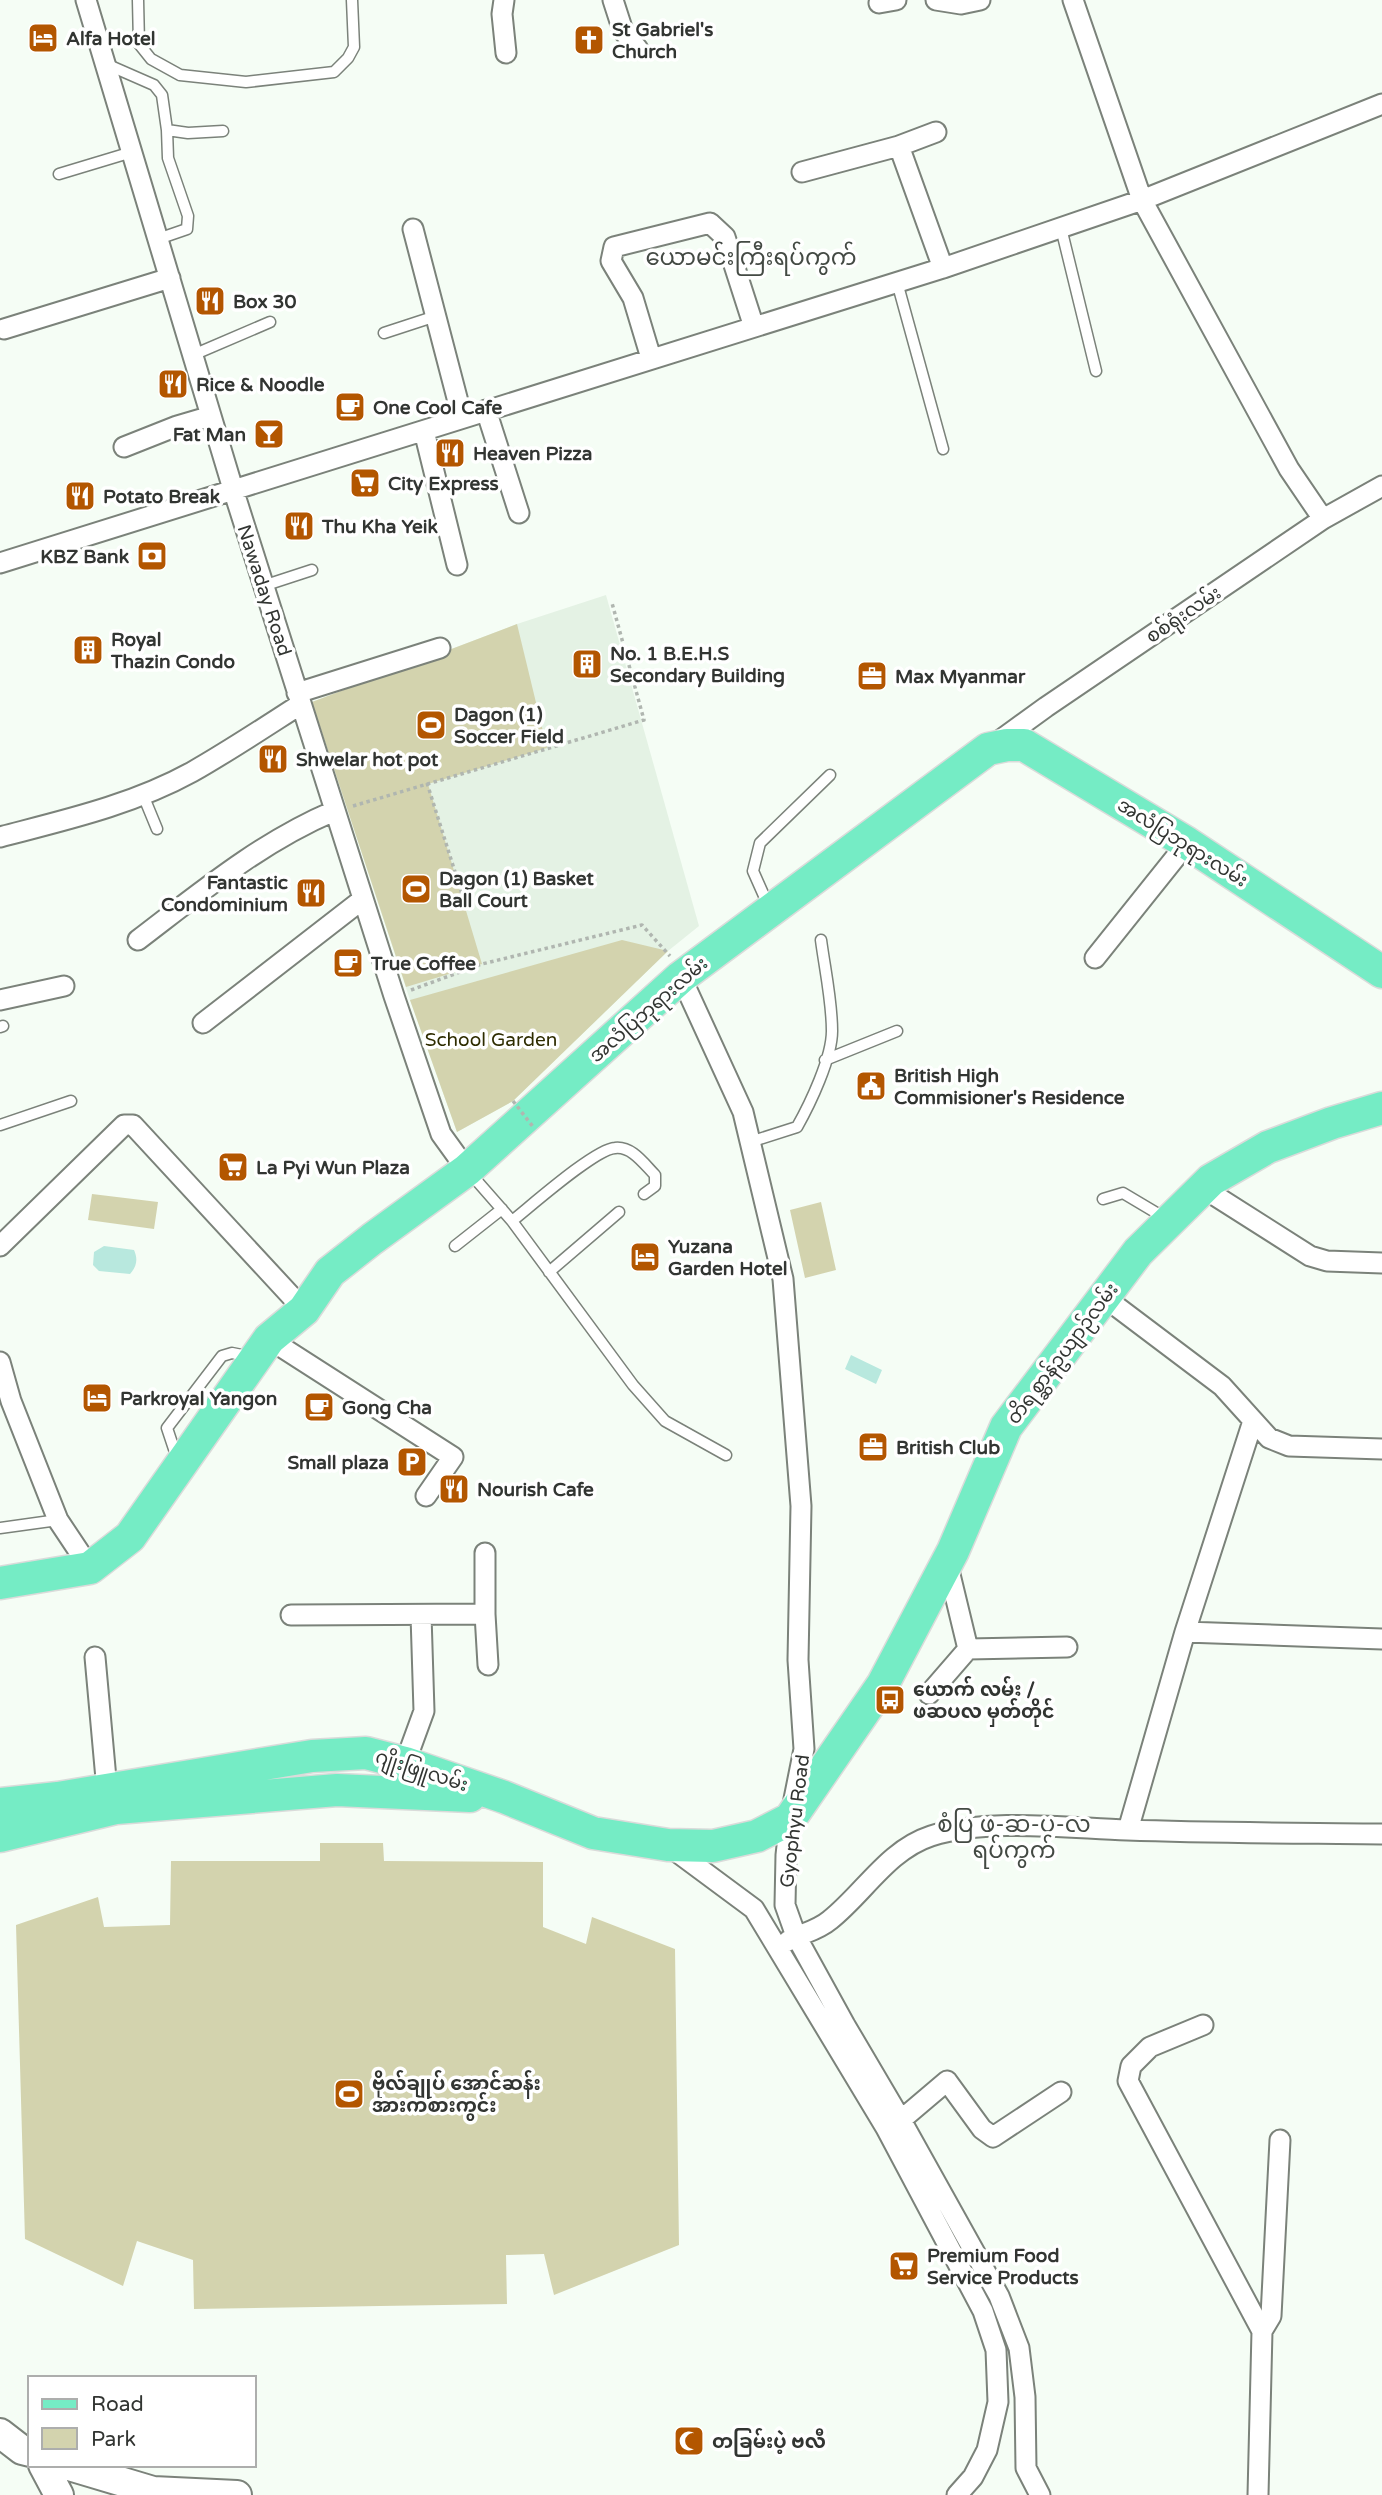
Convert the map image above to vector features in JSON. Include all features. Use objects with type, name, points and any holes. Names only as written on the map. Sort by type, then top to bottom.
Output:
[{"type":"main road","name":"အလံပြဘုရားလမ်း","points":[[0,1583],[90,1568],[130,1537],[262,1348],[304,1310],[330,1272],[467,1170],[681,977],[988,749],[1007,744],[1024,745],[1187,844],[1382,972]]},
{"type":"main road","name":"တိရစ္ဆာန်ဥယျာဉ်လမ်း","points":[[790,1819],[883,1684],[947,1562],[1006,1427],[1138,1252],[1211,1180],[1268,1147],[1382,1108]]},
{"type":"main road","name":"ဂျိုးဖြူလမ်း","points":[[0,1804],[58,1798],[312,1756],[366,1753],[405,1763],[504,1797],[593,1833],[668,1845],[713,1846],[757,1836],[790,1819]]},
{"type":"main road","points":[[0,1836],[116,1808],[337,1790],[504,1797]]},
{"type":"main road","points":[[0,2433],[28,2452]]},
{"type":"main road","points":[[44,2467],[59,2495]]},
{"type":"main road","points":[[74,2467],[147,2493],[237,2495]]},
{"type":"street","name":"Nawaday Road","points":[[86,0],[233,489],[394,996],[441,1134],[467,1170]]},
{"type":"street","points":[[504,0],[502,14],[506,53]]},
{"type":"street","points":[[612,0],[623,30],[638,50]]},
{"type":"street","points":[[936,0],[961,4],[980,0]]},
{"type":"street","points":[[1073,0],[1142,200],[1289,469],[1323,519]]},
{"type":"street","points":[[0,563],[943,268],[1142,200],[1382,104]]},
{"type":"street","points":[[802,172],[899,146],[936,132]]},
{"type":"street","points":[[899,146],[943,268]]},
{"type":"street","points":[[651,358],[633,298],[611,261],[614,247],[710,223],[725,237],[754,327]]},
{"type":"street","points":[[413,229],[463,417]]},
{"type":"street","points":[[4,329],[170,278]]},
{"type":"street","points":[[486,410],[519,513]]},
{"type":"street","points":[[124,447],[211,416]]},
{"type":"street","points":[[424,431],[457,565]]},
{"type":"street","name":"စစ်ရုံးလမ်း","points":[[988,749],[1323,519],[1382,486]]},
{"type":"street","points":[[0,837],[100,811],[143,795],[192,772],[299,699],[440,648]]},
{"type":"street","points":[[138,940],[240,863],[297,827],[334,811]]},
{"type":"street","points":[[1095,958],[1187,844]]},
{"type":"street","points":[[203,1023],[363,899]]},
{"type":"street","name":"Gyophyu Road","points":[[681,977],[743,1112],[783,1279],[801,1506],[798,1660],[804,1749],[790,1819],[785,1905],[796,1936],[999,2296],[1019,2348],[1025,2397],[1026,2468],[1040,2495]]},
{"type":"street","points":[[0,1000],[64,986]]},
{"type":"street","points":[[0,1246],[124,1125],[133,1125],[304,1310]]},
{"type":"street","points":[[1203,1188],[1310,1256],[1327,1261],[1382,1263]]},
{"type":"street","points":[[1104,1297],[1222,1386],[1269,1438],[1289,1446],[1382,1449]]},
{"type":"street","points":[[262,1348],[453,1457],[426,1496]]},
{"type":"street","points":[[0,1362],[11,1401],[58,1520],[90,1568]]},
{"type":"street","points":[[1128,1830],[1185,1632],[1253,1421]]},
{"type":"street","points":[[485,1553],[488,1665]]},
{"type":"street","points":[[947,1562],[968,1650]]},
{"type":"street","points":[[291,1615],[485,1614]]},
{"type":"street","points":[[405,1763],[424,1711],[421,1615]]},
{"type":"street","points":[[1185,1632],[1382,1639]]},
{"type":"street","points":[[929,1694],[968,1650],[1067,1647]]},
{"type":"street","points":[[96,1657],[107,1790]]},
{"type":"street","points":[[778,1947],[796,1936],[815,1931],[832,1919],[901,1851],[930,1836],[973,1827],[1382,1835]]},
{"type":"street","points":[[668,1845],[754,1909],[886,2128],[983,2311],[996,2350],[998,2402],[988,2450],[974,2477],[957,2495]]},
{"type":"street","points":[[1203,2025],[1150,2048],[1130,2066],[1128,2081],[1262,2332]]},
{"type":"street","points":[[901,2120],[947,2081],[982,2129],[993,2137],[1061,2092]]},
{"type":"street","points":[[1258,2495],[1262,2332],[1271,2316],[1280,2140]]},
{"type":"lane","points":[[138,0],[139,44],[151,59],[180,75],[246,82],[334,72],[348,58],[354,47],[352,0]]},
{"type":"lane","points":[[106,64],[154,86],[163,95],[168,158],[188,216],[187,229],[158,239]]},
{"type":"lane","points":[[167,130],[188,133],[223,131]]},
{"type":"lane","points":[[59,174],[132,152]]},
{"type":"lane","points":[[1061,228],[1096,371]]},
{"type":"lane","points":[[897,282],[943,449]]},
{"type":"lane","points":[[384,333],[436,316]]},
{"type":"lane","points":[[193,355],[270,322]]},
{"type":"lane","points":[[263,586],[312,570]]},
{"type":"lane","points":[[771,910],[753,870],[760,843],[830,775]]},
{"type":"lane","points":[[143,795],[157,830]]},
{"type":"lane","points":[[750,1142],[797,1127],[825,1060],[832,1034],[821,940]]},
{"type":"lane","points":[[825,1060],[897,1031]]},
{"type":"lane","points":[[0,1125],[71,1101]]},
{"type":"lane","points":[[512,1221],[597,1155],[616,1147],[633,1153],[654,1175],[654,1186],[644,1194]]},
{"type":"lane","points":[[467,1170],[512,1221],[633,1385],[665,1421],[726,1455]]},
{"type":"lane","points":[[1103,1199],[1122,1193],[1170,1221]]},
{"type":"lane","points":[[455,1246],[502,1209]]},
{"type":"lane","points":[[549,1272],[619,1212]]},
{"type":"lane","points":[[0,1528],[58,1520]]},
{"type":"path","points":[[334,811],[644,720],[612,603]]},
{"type":"path","points":[[427,783],[467,910]]},
{"type":"path","points":[[394,996],[482,964],[642,925],[668,951],[681,977]]},
{"type":"path","points":[[513,1101],[534,1128]]},
{"type":"shaded area","points":[[606,595],[699,926],[668,951],[513,1101],[457,1132],[410,1000],[312,702],[517,624]]},
{"type":"green space","name":"Dagon (1) Soccer Field","points":[[517,624],[547,748],[428,784],[482,964],[406,987],[312,702]]},
{"type":"green space","name":"School Garden","points":[[622,940],[668,951],[513,1101],[457,1132],[410,1000]]},
{"type":"green space","points":[[92,1194],[158,1202],[154,1229],[88,1220]]},
{"type":"green space","points":[[821,1202],[836,1270],[805,1278],[790,1210]]},
{"type":"green space","name":"ဗိုလ်ချုပ် အောင်ဆန်း အားကစားကွင်း","points":[[320,1843],[383,1843],[384,1861],[543,1862],[543,1927],[586,1944],[592,1917],[675,1949],[679,2245],[554,2295],[544,2254],[506,2255],[507,2304],[194,2309],[193,2260],[137,2241],[123,2286],[25,2239],[16,1925],[98,1897],[104,1927],[170,1925],[171,1861],[320,1861]]},
{"type":"water","points":[[104,1246],[134,1250],[136,1262],[130,1274],[99,1271],[93,1265],[94,1252]]},
{"type":"water","points":[[851,1355],[882,1370],[876,1384],[845,1369]]},
{"type":"place","name":"Alfa Hotel","points":[[43,38]]},
{"type":"place","name":"St Gabriel's Church","points":[[589,40]]},
{"type":"place","name":"Box 30","points":[[210,301]]},
{"type":"place","name":"Rice & Noodle","points":[[173,384]]},
{"type":"place","name":"One Cool Cafe","points":[[350,407]]},
{"type":"place","name":"Fat Man","points":[[269,434]]},
{"type":"place","name":"Heaven Pizza","points":[[450,453]]},
{"type":"place","name":"City Express","points":[[365,483]]},
{"type":"place","name":"Potato Break","points":[[80,496]]},
{"type":"place","name":"Thu Kha Yeik","points":[[299,526]]},
{"type":"place","name":"KBZ Bank","points":[[152,556]]},
{"type":"place","name":"Royal Thazin Condo","points":[[88,650]]},
{"type":"place","name":"No. 1 B.E.H.S Secondary Building","points":[[587,664]]},
{"type":"place","name":"Max Myanmar","points":[[872,676]]},
{"type":"place","name":"Dagon (1) Soccer Field","points":[[431,725]]},
{"type":"place","name":"Shwelar hot pot","points":[[273,759]]},
{"type":"place","name":"Dagon (1) Basket Ball Court","points":[[416,889]]},
{"type":"place","name":"Fantastic Condominium","points":[[311,893]]},
{"type":"place","name":"True Coffee","points":[[348,963]]},
{"type":"place","name":"British High Commisioner's Residence","points":[[871,1086]]},
{"type":"place","name":"La Pyi Wun Plaza","points":[[233,1167]]},
{"type":"place","name":"Yuzana Garden Hotel","points":[[645,1257]]},
{"type":"place","name":"Parkroyal Yangon","points":[[97,1398]]},
{"type":"place","name":"Gong Cha","points":[[319,1407]]},
{"type":"place","name":"British Club","points":[[873,1447]]},
{"type":"place","name":"Small plaza","points":[[412,1462]]},
{"type":"place","name":"Nourish Cafe","points":[[454,1489]]},
{"type":"place","name":"ယောက် လမ်း / ဖဆပလ မှတ်တိုင်","points":[[890,1700]]},
{"type":"place","name":"ဗိုလ်ချုပ် အောင်ဆန်း အားကစားကွင်း","points":[[349,2094]]},
{"type":"place","name":"Premium Food Service Products","points":[[904,2266]]},
{"type":"place","name":"တခြမ်းပဲ့ ဗလီ","points":[[689,2441]]},
{"type":"district","name":"ယောမင်းကြီးရပ်ကွက်","points":[[751,257]]},
{"type":"district","name":"စံပြ ဖ-ဆ-ပ-လ ရပ်ကွက်","points":[[1014,1837]]}]
